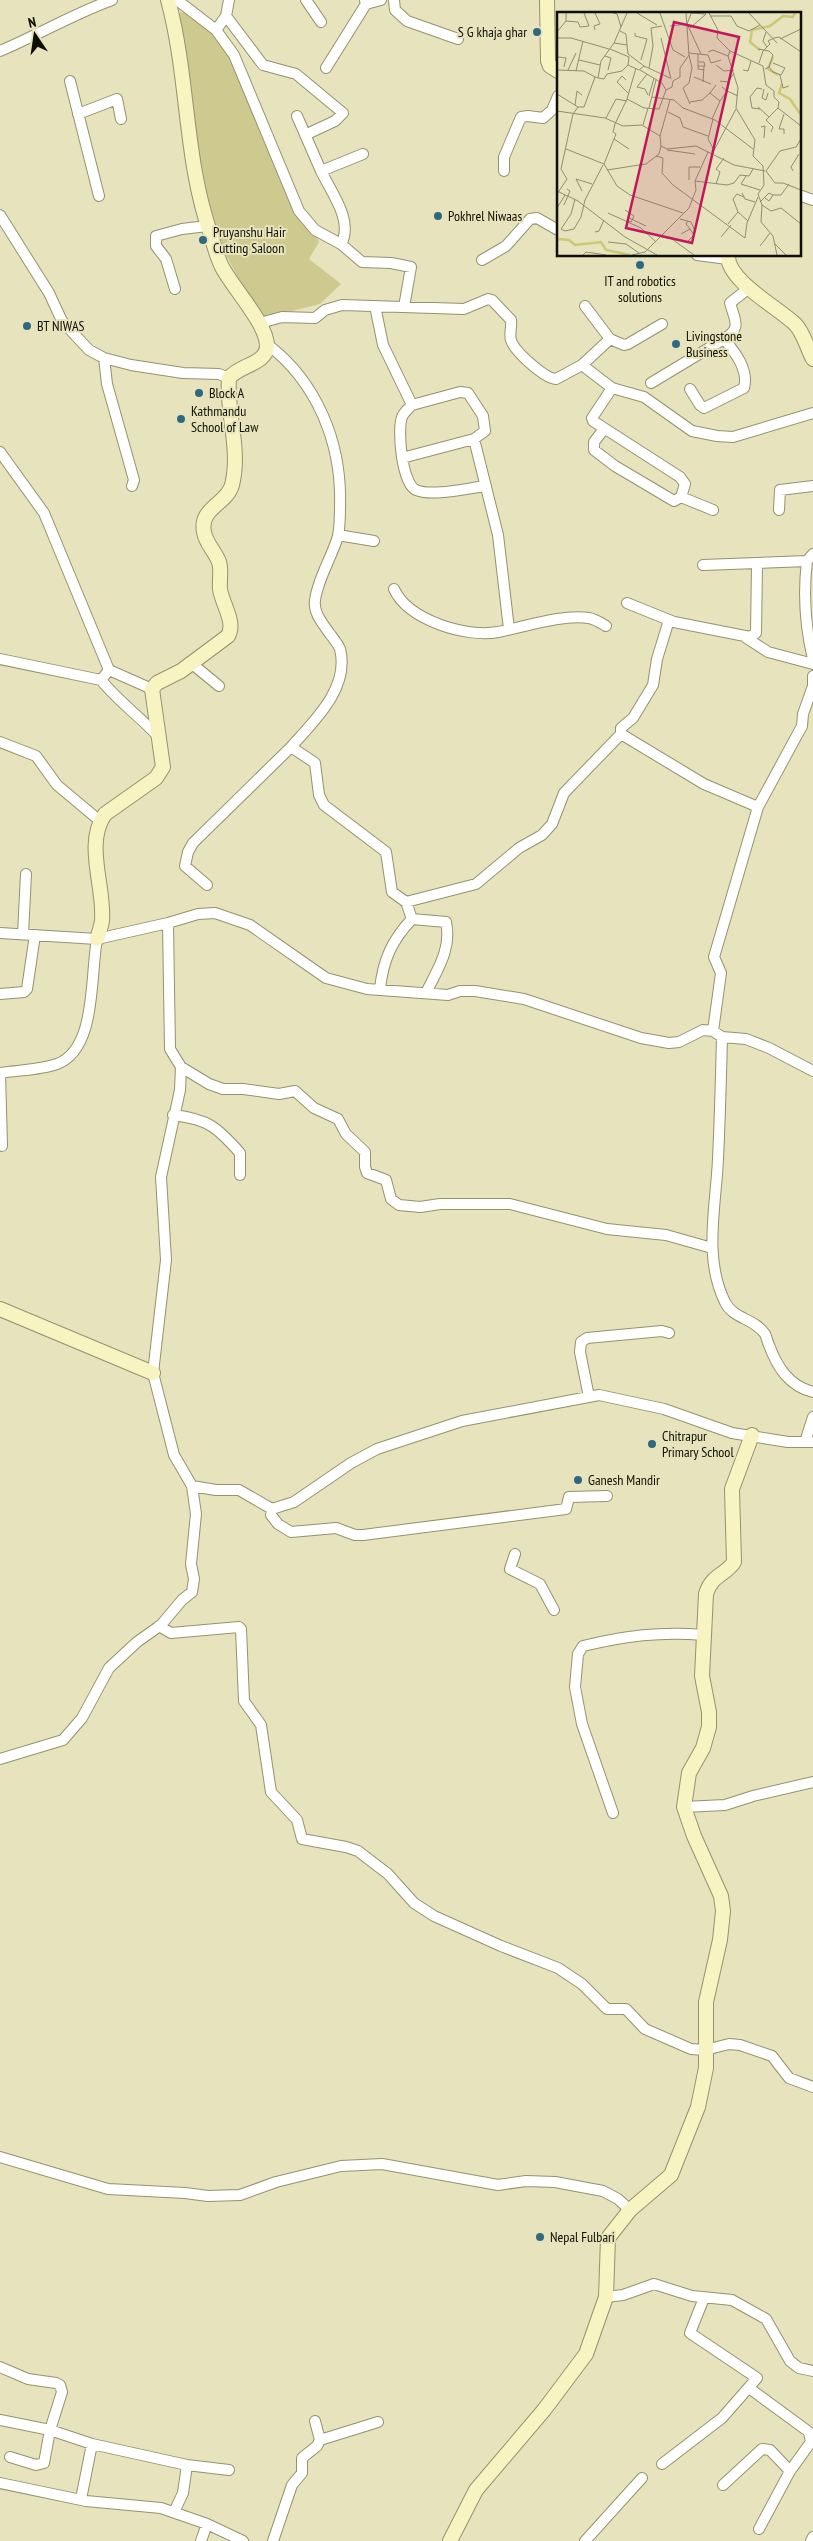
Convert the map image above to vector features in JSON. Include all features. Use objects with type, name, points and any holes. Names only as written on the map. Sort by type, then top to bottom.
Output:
[{"type":"street","points":[[0,52],[36,36],[65,19],[111,0]]},
{"type":"street","points":[[2,1146],[0,1073],[56,1064],[75,1053],[87,1027],[93,963],[102,920],[96,842],[100,821],[105,814],[161,773],[162,760],[152,689],[157,683],[191,663],[228,636],[231,631],[221,594],[219,561],[205,540],[203,529],[205,518],[211,508],[226,496],[231,487],[234,471],[235,449],[228,378],[233,372],[262,358],[266,352],[267,344],[260,323],[222,266],[207,226],[189,125],[178,33],[168,0]]},
{"type":"street","points":[[177,0],[216,30],[234,55],[299,211],[315,230],[341,244],[362,262],[391,263],[411,267],[404,307]]},
{"type":"street","points":[[216,30],[226,16],[229,0]]},
{"type":"street","points":[[326,68],[366,2],[381,0]]},
{"type":"street","points":[[394,0],[395,10],[407,21],[458,39]]},
{"type":"street","points":[[547,0],[548,61],[550,66],[557,70]]},
{"type":"street","points":[[308,1],[321,22]]},
{"type":"street","points":[[226,16],[263,65],[296,74],[343,113],[335,121],[305,135]]},
{"type":"street","points":[[70,81],[77,101],[78,114],[99,196]]},
{"type":"street","points":[[504,171],[504,157],[521,117],[544,118],[552,110],[557,98]]},
{"type":"street","points":[[78,114],[117,99],[121,119]]},
{"type":"street","points":[[296,116],[345,220],[346,229],[341,244]]},
{"type":"street","points":[[321,171],[362,154]]},
{"type":"street","points":[[800,195],[813,200]]},
{"type":"street","points":[[0,215],[49,293],[62,321],[89,350],[104,358],[183,373],[219,374],[228,378]]},
{"type":"street","points":[[482,260],[506,246],[530,219],[537,218],[557,229]]},
{"type":"street","points":[[175,290],[166,259],[156,246],[156,236],[182,228],[207,226]]},
{"type":"street","points":[[712,256],[728,257],[734,270],[749,288],[795,324],[813,359]]},
{"type":"street","points":[[650,383],[733,333],[737,326],[730,303],[749,288]]},
{"type":"street","points":[[260,323],[282,317],[316,318],[325,310],[342,305],[464,309],[484,300],[492,300],[511,320],[510,339],[514,346],[542,375],[556,380],[582,365],[610,339]]},
{"type":"street","points":[[375,306],[383,345],[412,405]]},
{"type":"street","points":[[585,306],[610,339],[624,345],[662,324]]},
{"type":"street","points":[[690,389],[704,408],[744,388],[745,383],[741,364],[737,355],[724,339]]},
{"type":"street","points":[[207,885],[187,869],[185,862],[191,848],[292,747],[315,720],[337,688],[340,674],[340,648],[318,616],[315,600],[338,535],[341,487],[328,426],[320,407],[303,380],[285,358],[267,344]]},
{"type":"street","points":[[104,358],[107,384],[134,480],[132,486]]},
{"type":"street","points":[[582,365],[612,388],[644,397],[692,431],[733,437],[813,413]]},
{"type":"street","points":[[612,388],[592,418],[593,421],[680,477],[685,484],[681,498]]},
{"type":"street","points":[[402,458],[474,439],[485,431],[485,423],[476,403],[468,393],[460,392],[412,405],[401,419],[402,458],[408,484],[415,490],[434,492],[486,486]]},
{"type":"street","points":[[604,429],[594,442],[594,450],[674,501],[681,498],[713,510]]},
{"type":"street","points":[[474,439],[498,535],[509,629]]},
{"type":"street","points":[[0,452],[44,513],[109,670],[152,689]]},
{"type":"street","points":[[779,510],[780,490],[813,486]]},
{"type":"street","points":[[338,535],[374,541]]},
{"type":"street","points":[[702,565],[757,564],[810,557],[804,584],[806,625],[813,659]]},
{"type":"street","points":[[744,637],[756,632],[757,564]]},
{"type":"street","points":[[394,589],[398,597],[406,605],[431,622],[479,632],[497,632],[566,619],[589,618],[606,626]]},
{"type":"street","points":[[627,603],[669,620],[744,637],[768,652],[813,664]]},
{"type":"street","points":[[406,902],[476,884],[484,880],[495,867],[519,848],[542,835],[552,824],[564,793],[621,734],[621,728],[633,718],[653,685],[657,659],[669,620]]},
{"type":"street","points":[[0,659],[101,680],[115,698],[143,720],[158,736]]},
{"type":"street","points":[[191,663],[219,686]]},
{"type":"street","points":[[101,680],[109,670]]},
{"type":"street","points":[[813,676],[813,686],[803,714],[802,726],[758,807],[714,958],[721,973],[717,1034],[718,1160],[712,1248],[716,1278],[729,1309],[734,1314],[754,1322],[761,1329],[766,1336],[778,1365],[792,1383],[813,1392]]},
{"type":"street","points":[[621,734],[704,784],[758,807]]},
{"type":"street","points":[[0,742],[36,756],[57,785],[100,821]]},
{"type":"street","points":[[292,747],[315,763],[319,795],[324,805],[386,852],[392,892],[406,902],[412,919]]},
{"type":"street","points":[[23,934],[26,874]]},
{"type":"street","points":[[0,933],[97,939],[168,924],[198,914],[215,913],[250,925],[326,978],[367,989],[448,995],[460,991],[475,991],[524,999],[641,1038],[668,1042],[678,1042],[703,1030],[746,1039],[813,1071]]},
{"type":"street","points":[[380,989],[382,966],[399,933],[412,919]]},
{"type":"street","points":[[412,919],[446,922],[448,932],[447,950],[426,993]]},
{"type":"street","points":[[168,924],[170,1049],[182,1067],[209,1084],[223,1089],[243,1089],[279,1094],[295,1091],[317,1110],[334,1116],[341,1122],[346,1134],[365,1152],[367,1173],[386,1180],[391,1199],[399,1205],[420,1207],[510,1204],[607,1229],[666,1235],[712,1248]]},
{"type":"street","points":[[0,994],[24,992],[27,989],[35,935]]},
{"type":"street","points":[[0,1759],[63,1740],[82,1718],[109,1668],[136,1642],[159,1626],[182,1600],[192,1592],[194,1579],[191,1564],[196,1514],[192,1486],[174,1454],[153,1373],[166,1260],[161,1177],[173,1115],[180,1090],[182,1067]]},
{"type":"street","points":[[173,1115],[197,1118],[227,1139],[240,1153],[240,1175]]},
{"type":"street","points":[[0,1309],[153,1373]]},
{"type":"street","points":[[589,1397],[580,1352],[581,1342],[587,1338],[662,1331],[669,1334]]},
{"type":"street","points":[[192,1486],[216,1490],[239,1490],[272,1509],[294,1502],[351,1463],[377,1449],[462,1421],[599,1395],[664,1409],[723,1430],[809,1442],[813,1416]]},
{"type":"street","points":[[450,2541],[476,2490],[544,2410],[586,2354],[606,2297],[608,2238],[630,2210],[671,2174],[698,2107],[706,2068],[706,2002],[720,1940],[723,1903],[694,1836],[684,1807],[689,1772],[703,1748],[709,1727],[710,1712],[702,1676],[708,1585],[734,1562],[732,1489],[752,1435]]},
{"type":"street","points":[[271,1515],[278,1524],[291,1532],[336,1528],[355,1535],[363,1535],[566,1509],[569,1497],[607,1496]]},
{"type":"street","points":[[515,1554],[510,1569],[540,1584],[554,1610]]},
{"type":"street","points":[[159,1626],[171,1633],[239,1627],[241,1629],[244,1701],[261,1725],[271,1792],[274,1798],[297,1820],[302,1839],[346,1847],[358,1852],[388,1874],[414,1903],[434,1916],[501,1946],[558,1968],[582,1984],[607,2009],[626,2009],[640,2026],[657,2036],[691,2048],[706,2050],[729,2044],[761,2052],[776,2059],[789,2078],[813,2088]]},
{"type":"street","points":[[613,1813],[579,1712],[574,1687],[578,1654],[583,1646],[622,1636],[673,1632],[704,1635]]},
{"type":"street","points":[[684,1807],[725,1805],[753,1796],[813,1782]]},
{"type":"street","points":[[0,2158],[14,2160],[33,2168],[108,2189],[208,2196],[240,2195],[276,2182],[341,2166],[382,2164],[498,2184],[526,2181],[555,2182],[603,2191],[618,2199],[630,2210]]},
{"type":"street","points":[[606,2297],[623,2295],[654,2284],[684,2294],[732,2300],[760,2314],[770,2325],[790,2361],[799,2368],[813,2371]]},
{"type":"street","points":[[662,2464],[722,2418],[757,2378],[690,2333],[704,2298]]},
{"type":"street","points":[[0,2368],[28,2379],[60,2385],[62,2392],[50,2430],[44,2463],[36,2465],[10,2457]]},
{"type":"street","points":[[749,2388],[809,2432],[811,2442],[790,2471],[758,2529]]},
{"type":"street","points":[[0,2420],[50,2430],[92,2444],[187,2464],[229,2470]]},
{"type":"street","points":[[273,2541],[292,2485],[302,2473],[302,2458],[317,2446],[320,2440],[314,2421]]},
{"type":"street","points":[[320,2440],[378,2422]]},
{"type":"street","points":[[81,2499],[92,2444]]},
{"type":"street","points":[[723,2485],[762,2449],[770,2450],[790,2471]]},
{"type":"street","points":[[174,2512],[182,2493],[187,2464]]},
{"type":"street","points":[[585,2541],[642,2478]]},
{"type":"street","points":[[0,2483],[81,2499],[161,2508],[207,2524],[243,2541]]},
{"type":"street","points":[[201,2541],[207,2524]]},
{"type":"street","points":[[811,2541],[813,2537]]},
{"type":"shaded area","points":[[181,12],[203,24],[232,57],[319,242],[309,259],[341,284],[320,304],[260,319],[218,240],[204,198],[177,18]]},
{"type":"place","name":"S G khaja ghar","points":[[537,32]]},
{"type":"place","name":"Pokhrel Niwaas","points":[[438,216]]},
{"type":"place","name":"Pruyanshu Hair Cutting Saloon","points":[[203,240]]},
{"type":"place","name":"IT and robotics solutions","points":[[640,265]]},
{"type":"place","name":"BT NIWAS","points":[[27,326]]},
{"type":"place","name":"Livingstone Business","points":[[676,344]]},
{"type":"place","name":"Block A","points":[[199,393]]},
{"type":"place","name":"Kathmandu School of Law","points":[[181,419]]},
{"type":"place","name":"Chitrapur Primary School","points":[[652,1444]]},
{"type":"place","name":"Ganesh Mandir","points":[[578,1480]]},
{"type":"place","name":"Nepal Fulbari","points":[[540,2237]]}]
